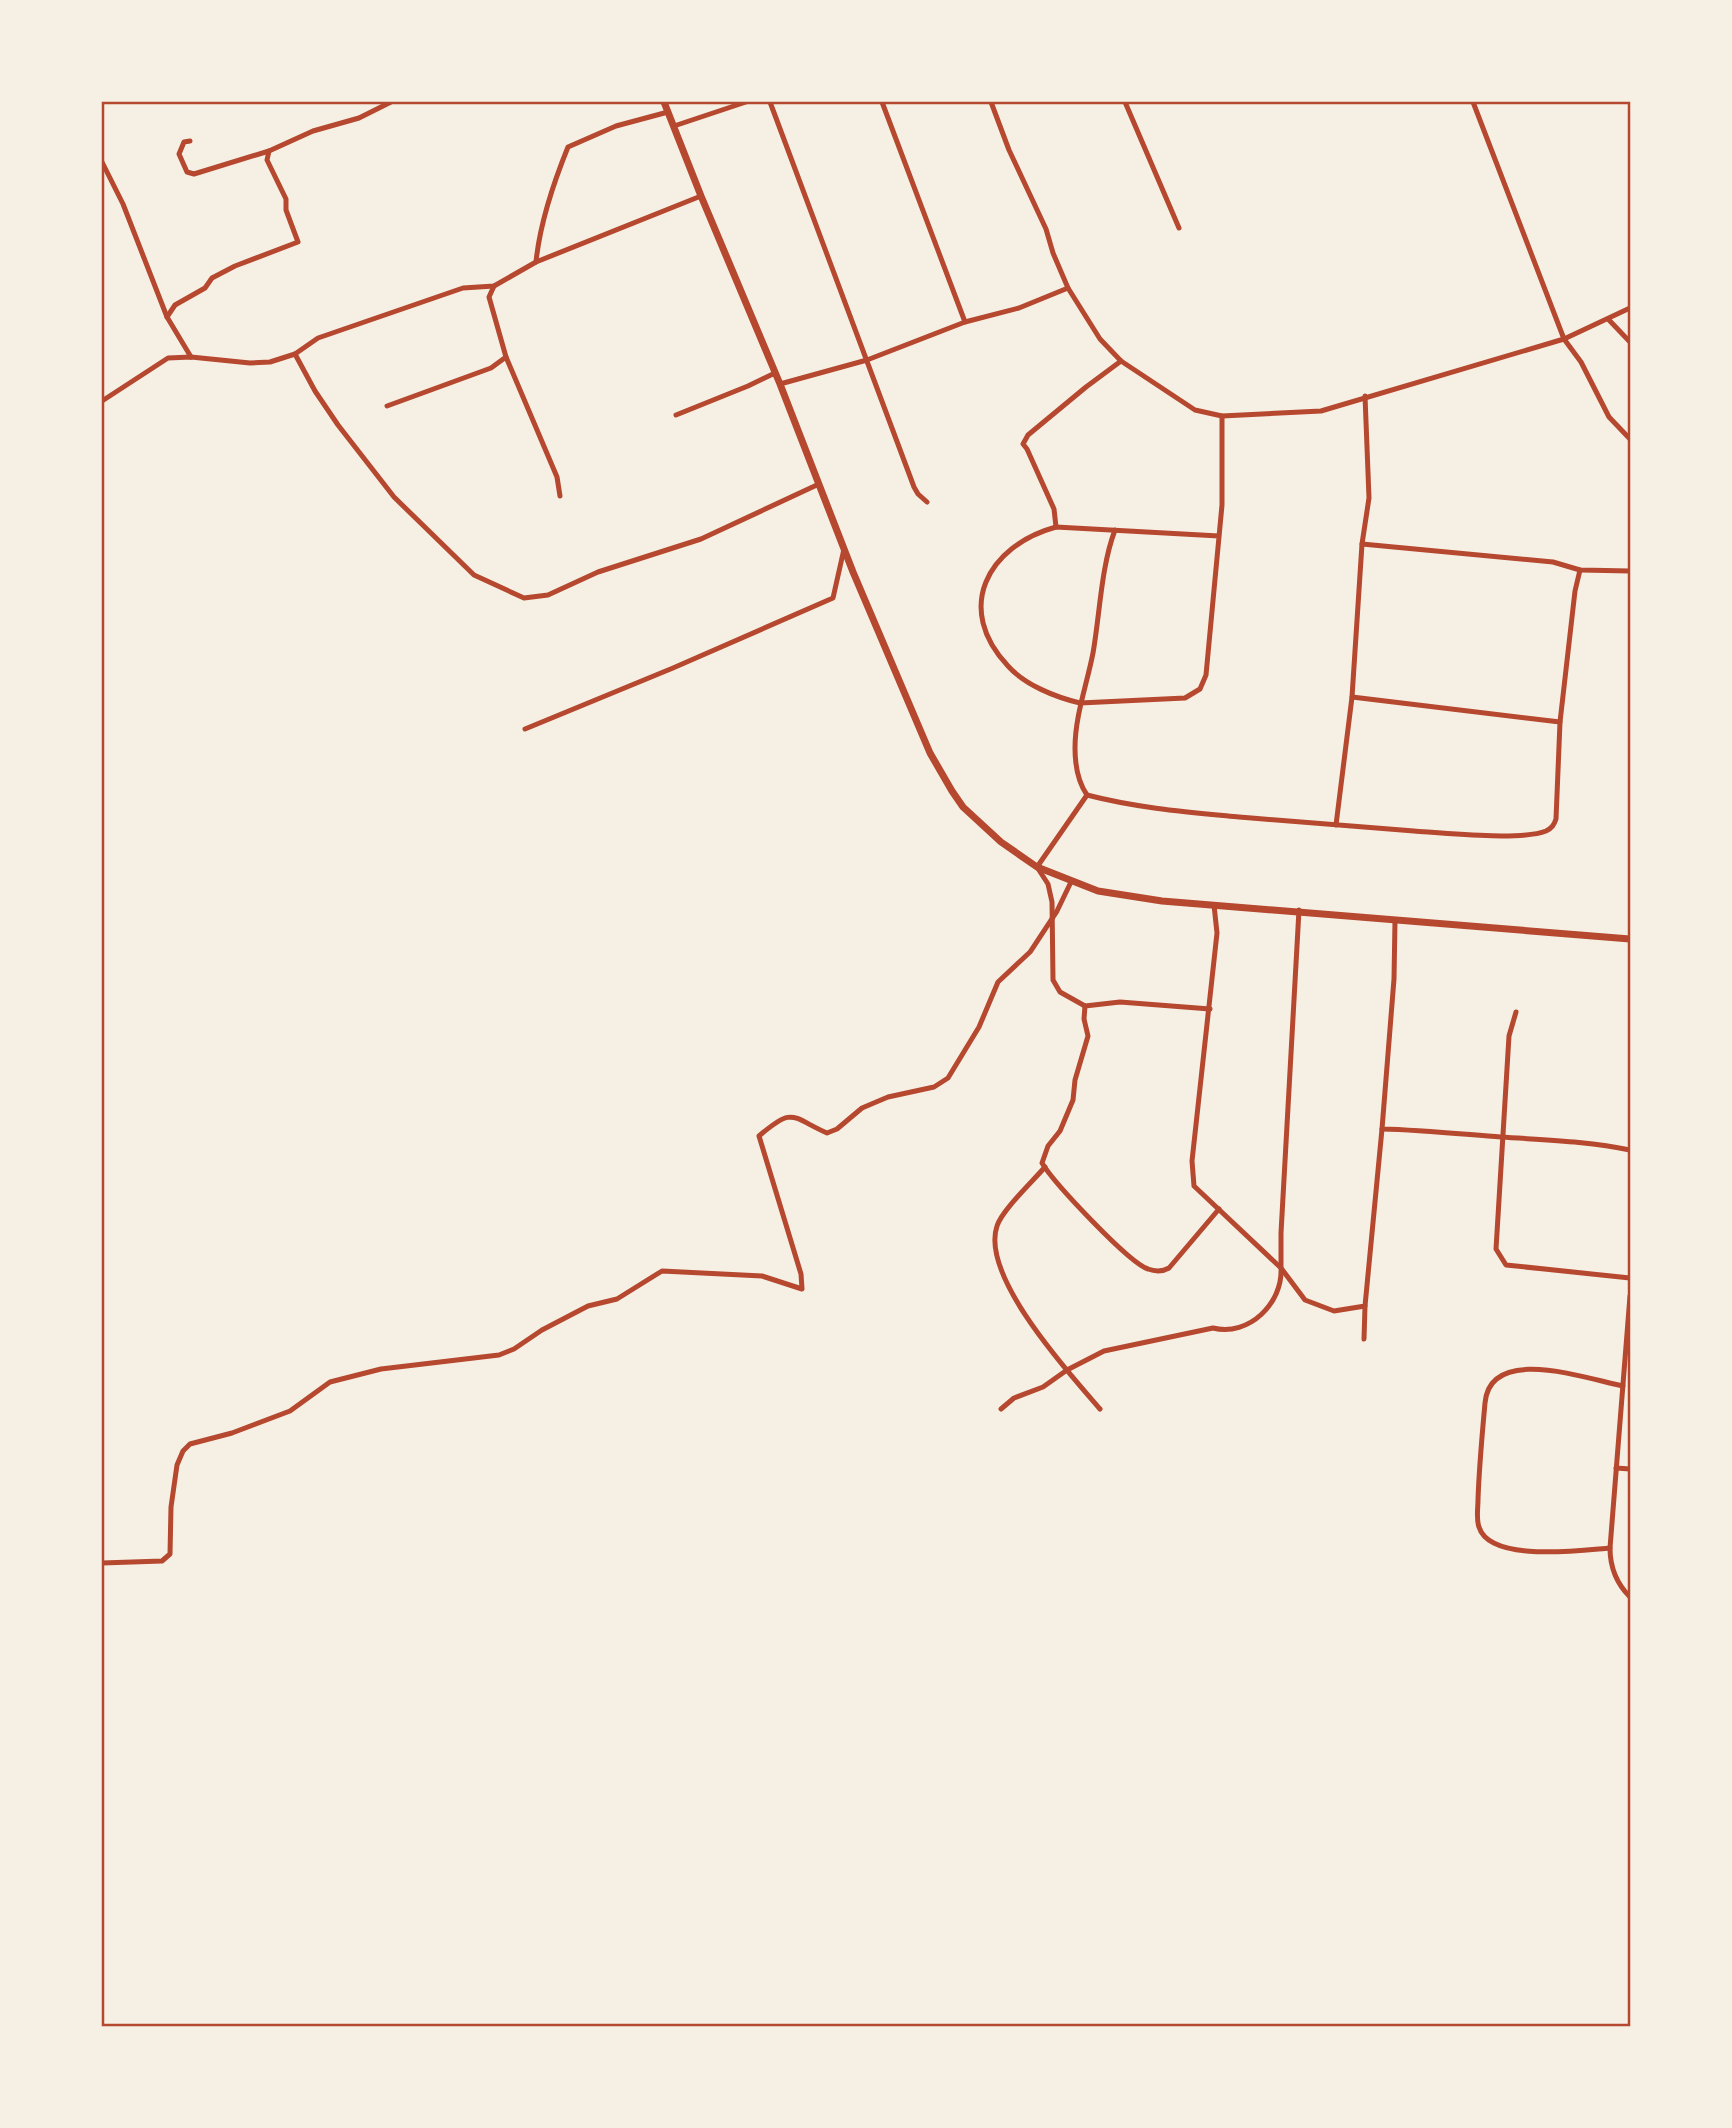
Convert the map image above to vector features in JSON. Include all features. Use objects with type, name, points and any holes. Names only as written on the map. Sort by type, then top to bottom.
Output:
[{"type":"street","points":[[190,141],[184,142],[179,154],[187,172],[194,174],[269,151],[313,131],[359,118],[391,102]]},
{"type":"street","points":[[664,102],[780,384],[865,602],[930,753],[963,807],[1001,842],[1037,867],[1098,891],[1163,901],[1630,939]]},
{"type":"street","points":[[674,126],[746,102]]},
{"type":"street","points":[[770,102],[878,396],[914,487],[927,502]]},
{"type":"street","points":[[882,102],[965,322]]},
{"type":"street","points":[[990,102],[1046,229],[1068,288],[1100,339],[1121,361],[1195,410],[1222,416],[1321,411],[1564,339],[1609,320],[1630,307]]},
{"type":"street","points":[[1125,102],[1179,228]]},
{"type":"street","points":[[1473,102],[1564,339],[1581,362],[1609,417],[1630,439]]},
{"type":"street","points":[[536,262],[538,241],[555,179],[568,147],[616,126],[668,112]]},
{"type":"street","points":[[167,317],[175,305],[205,288],[212,278],[235,266],[298,242],[286,210],[286,199],[267,160],[269,151]]},
{"type":"street","points":[[102,162],[122,204],[167,317],[191,357]]},
{"type":"street","points":[[102,401],[168,358],[270,362],[295,354],[318,338],[463,288],[494,286],[559,251],[701,196]]},
{"type":"street","points":[[494,286],[489,297],[506,357],[557,477],[560,496]]},
{"type":"street","points":[[780,384],[867,360],[965,322],[1019,308],[1068,288]]},
{"type":"street","points":[[1609,320],[1630,342]]},
{"type":"street","points":[[295,354],[338,425],[394,497],[474,575],[524,598],[548,595],[598,572],[701,539],[819,484]]},
{"type":"street","points":[[387,406],[491,368],[506,357]]},
{"type":"street","points":[[1056,527],[1054,509],[1023,444],[1028,435],[1121,361]]},
{"type":"street","points":[[676,415],[775,373]]},
{"type":"street","points":[[1336,825],[1352,697],[1362,544],[1369,498],[1365,396]]},
{"type":"street","points":[[1219,537],[1056,527],[1036,533],[1021,541],[997,561],[985,585],[982,616],[985,632],[1008,667],[1045,691],[1080,703],[1185,698],[1200,689],[1206,676],[1222,505],[1222,416]]},
{"type":"street","points":[[1115,530],[1109,549],[1092,656],[1080,703],[1076,757],[1082,789],[1087,795],[1164,810],[1336,825],[1519,835],[1548,830],[1554,825],[1560,722],[1580,570]]},
{"type":"street","points":[[1362,544],[1553,562],[1580,570],[1630,571]]},
{"type":"street","points":[[525,729],[833,598],[844,549]]},
{"type":"street","points":[[1352,697],[1560,722]]},
{"type":"street","points":[[1037,867],[1087,795]]},
{"type":"street","points":[[1037,867],[1048,884],[1052,902],[1053,980],[1060,992],[1084,1006],[1120,1003],[1210,1009]]},
{"type":"street","points":[[102,1563],[162,1561],[168,1558],[177,1465],[183,1451],[190,1444],[232,1433],[290,1411],[330,1382],[381,1369],[499,1355],[588,1306],[617,1299],[662,1271],[762,1276],[802,1289],[801,1274],[758,1136],[785,1117],[797,1116],[827,1133],[837,1129],[862,1108],[888,1097],[934,1087],[948,1078],[979,1027],[998,982],[1030,952],[1072,882]]},
{"type":"street","points":[[1214,905],[1217,933],[1192,1161],[1194,1186],[1281,1268],[1306,1300],[1334,1311],[1366,1306]]},
{"type":"street","points":[[1001,1409],[1014,1398],[1043,1387],[1066,1370],[1104,1351],[1213,1328],[1221,1330],[1248,1325],[1272,1302],[1282,1282],[1281,1233],[1299,910]]},
{"type":"street","points":[[1364,1339],[1394,979],[1395,921]]},
{"type":"street","points":[[1084,1006],[1088,1036],[1075,1080],[1073,1100],[1060,1131],[1048,1146],[1042,1163],[1074,1203],[1145,1268],[1162,1272],[1169,1268],[1219,1209]]},
{"type":"street","points":[[1516,1012],[1509,1036],[1496,1249],[1501,1261],[1506,1265],[1630,1278]]},
{"type":"street","points":[[1382,1129],[1433,1130],[1607,1145],[1630,1150]]},
{"type":"street","points":[[1045,1167],[1001,1219],[994,1244],[1010,1289],[1027,1317],[1066,1370],[1100,1409]]},
{"type":"street","points":[[1630,1296],[1628,1357],[1623,1386],[1610,1548],[1613,1573],[1630,1597]]},
{"type":"street","points":[[1610,1548],[1557,1552],[1526,1551],[1502,1546],[1481,1531],[1478,1522],[1479,1487],[1486,1391],[1492,1382],[1508,1373],[1522,1370],[1550,1370],[1623,1386]]},
{"type":"street","points":[[1616,1468],[1630,1469]]}]
